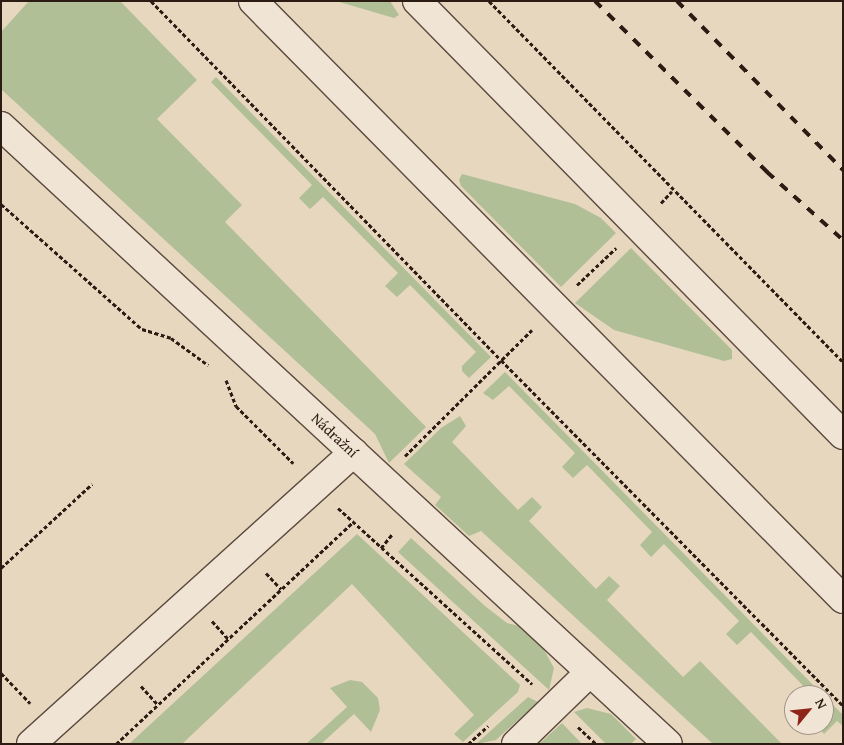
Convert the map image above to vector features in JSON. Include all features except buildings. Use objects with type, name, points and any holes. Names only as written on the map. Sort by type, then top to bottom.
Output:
[{"type":"street","points":[[253,1],[843,599]]},
{"type":"street","points":[[417,1],[843,435]]},
{"type":"street","name":"Nádražní","points":[[1,126],[668,744]]},
{"type":"street","points":[[31,744],[354,452]]},
{"type":"street","points":[[516,744],[590,672]]},
{"type":"path","points":[[151,1],[501,360],[843,705]]},
{"type":"path","points":[[489,1],[672,191],[843,362]]},
{"type":"path","points":[[403,457],[672,191]]},
{"type":"path","points":[[1,568],[92,484]]},
{"type":"path","points":[[381,548],[414,509]]},
{"type":"path","points":[[116,744],[353,522]]},
{"type":"green space","points":[[29,1],[120,1],[197,80],[157,119],[242,205],[225,222],[426,427],[389,463],[375,434],[1,89],[1,32]]},
{"type":"green space","points":[[336,1],[390,1],[399,15],[394,18]]},
{"type":"green space","points":[[216,77],[491,357],[469,378],[462,371],[462,366],[476,352],[410,285],[397,297],[385,286],[398,273],[323,197],[310,209],[299,198],[312,185],[211,82]]},
{"type":"green space","points":[[462,174],[575,204],[601,218],[616,233],[561,287],[461,186],[459,180]]},
{"type":"green space","points":[[631,248],[732,350],[732,359],[724,361],[614,330],[575,303]]},
{"type":"green space","points":[[505,372],[813,685],[802,685],[751,632],[737,645],[726,634],[739,621],[664,544],[651,557],[640,545],[652,532],[587,465],[573,478],[562,467],[575,453],[509,386],[493,400],[483,393]]},
{"type":"green space","points":[[460,416],[466,426],[452,442],[518,510],[532,497],[542,507],[529,521],[596,589],[609,576],[620,586],[607,600],[683,677],[700,661],[782,744],[713,744],[481,531],[469,536],[435,505],[441,497],[404,464],[441,428]]},
{"type":"green space","points":[[357,534],[520,685],[518,692],[463,742],[454,734],[474,715],[352,584],[182,744],[129,744]]},
{"type":"green space","points":[[411,538],[485,606],[507,623],[519,626],[543,648],[554,668],[549,690],[398,552]]},
{"type":"green space","points":[[350,680],[362,682],[378,698],[380,710],[371,732],[354,714],[321,744],[306,744],[347,707],[330,688]]},
{"type":"green space","points":[[528,697],[538,702],[496,740],[476,744]]},
{"type":"green space","points":[[834,706],[843,715],[843,726],[837,721],[834,724]]},
{"type":"green space","points":[[587,708],[611,714],[636,739],[631,744],[606,744],[574,712]]},
{"type":"green space","points":[[562,723],[582,744],[539,744]]},
{"type":"railway","points":[[595,1],[767,172],[843,240]]},
{"type":"railway","points":[[677,1],[843,170]]}]
